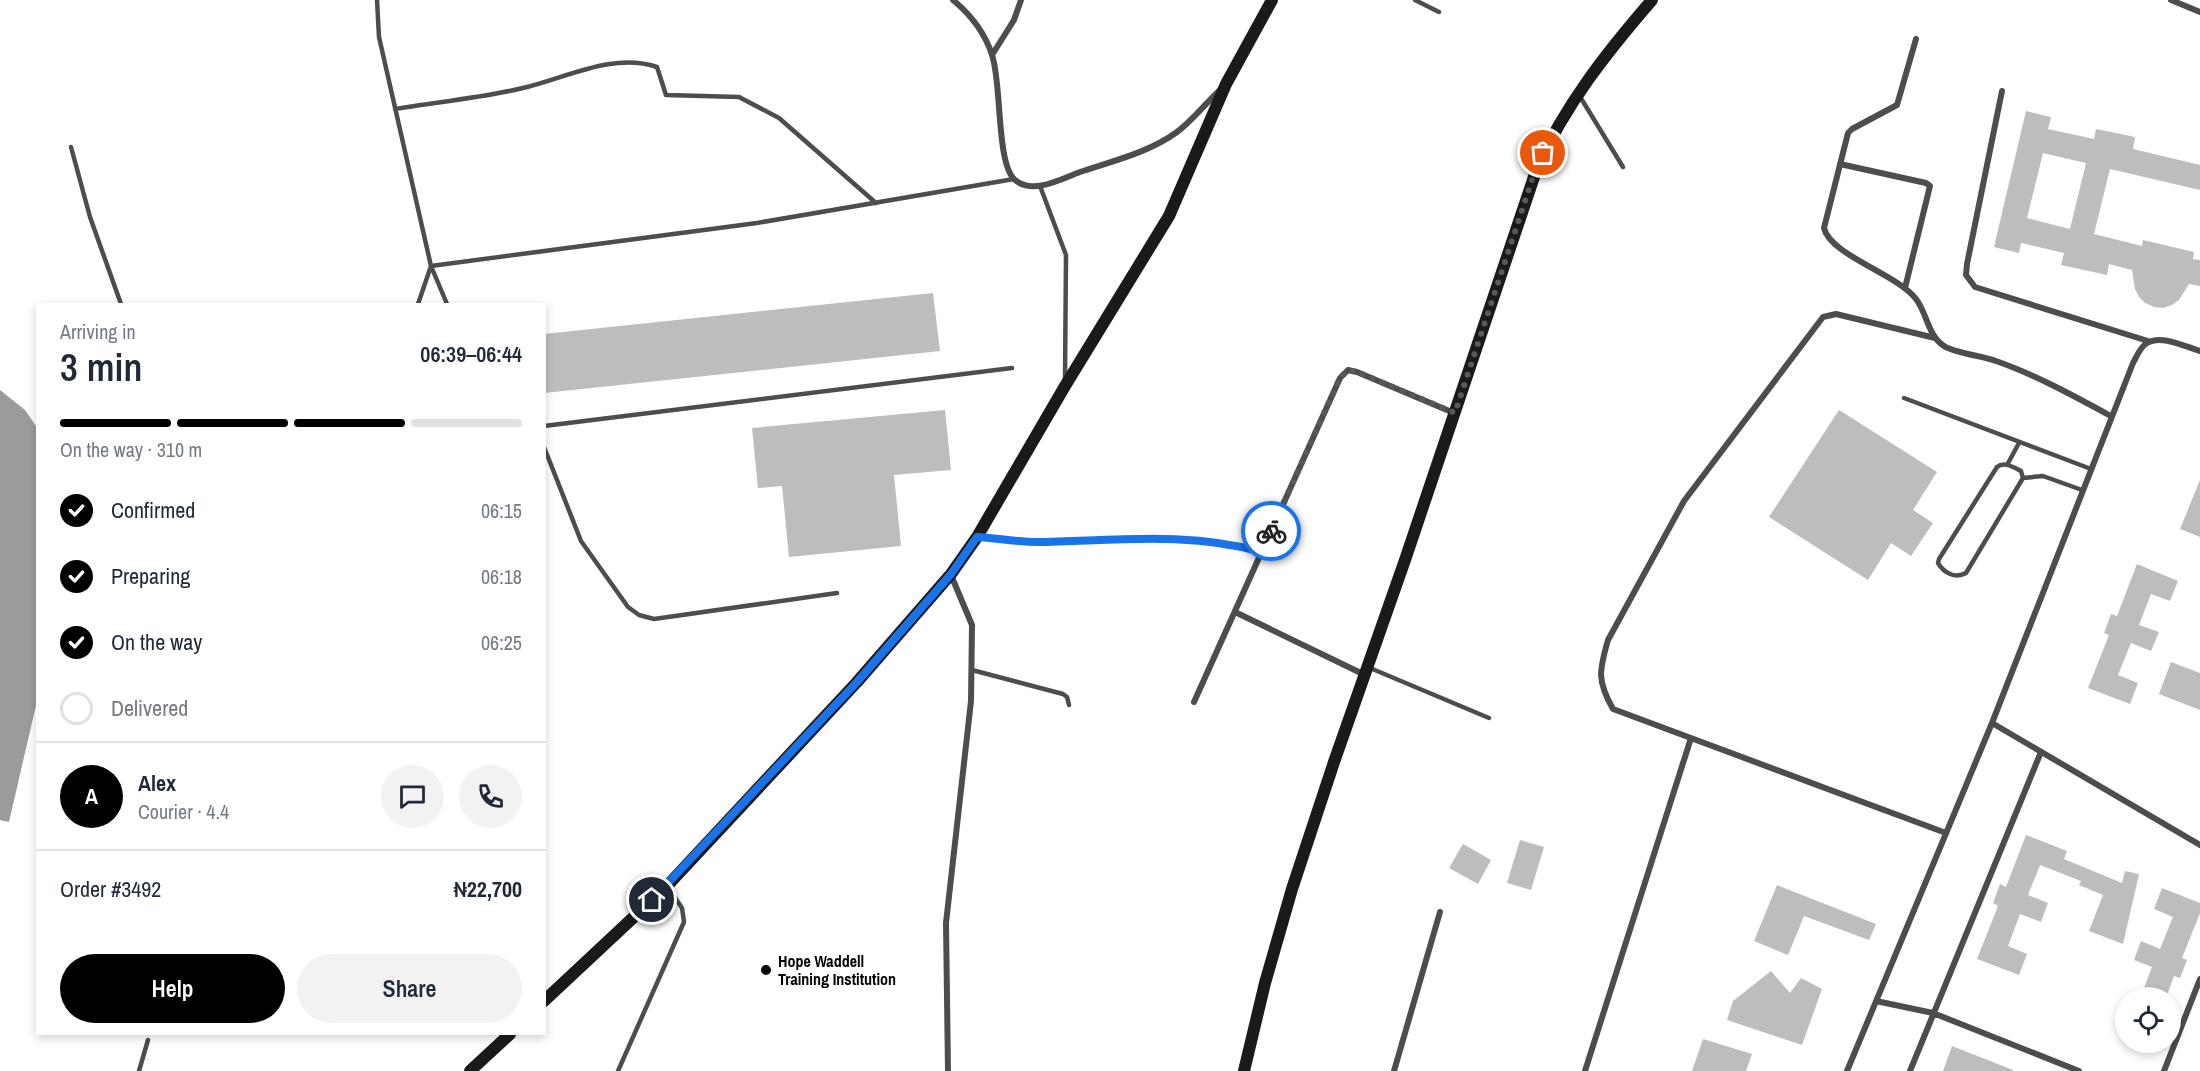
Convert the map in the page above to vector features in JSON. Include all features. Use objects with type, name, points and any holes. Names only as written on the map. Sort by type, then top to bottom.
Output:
[{"type":"street","points":[[953,0],[968,13],[982,32],[992,55],[998,79],[1002,144],[1008,171],[1014,179],[1031,186],[1040,186],[1143,151],[1177,132],[1226,84]]},
{"type":"street","points":[[992,55],[1014,20],[1021,0]]},
{"type":"street","points":[[546,999],[668,886],[857,682],[951,574],[977,537],[1065,386],[1169,216],[1226,84],[1272,0]]},
{"type":"street","points":[[1244,1071],[1265,983],[1292,888],[1455,413],[1536,168],[1561,119],[1578,93],[1621,36],[1652,0]]},
{"type":"street","points":[[2171,0],[2200,12]]},
{"type":"street","points":[[1916,39],[1900,100],[1892,108],[1851,129],[1846,139],[1824,228],[1826,236],[1839,248],[1905,288],[1917,300],[1935,338],[1944,346],[1996,361],[2066,392],[2111,416]]},
{"type":"street","points":[[2002,91],[1966,264],[1966,275],[1975,287],[2148,341],[2174,342],[2200,351]]},
{"type":"street","points":[[1840,164],[1926,183],[1930,186],[1905,288]]},
{"type":"street","points":[[1935,338],[1836,314],[1823,317],[1684,501],[1608,640],[1601,664],[1602,689],[1613,709],[1946,833]]},
{"type":"street","points":[[1846,1071],[1992,723],[2111,416],[2133,363],[2140,349],[2148,341]]},
{"type":"street","points":[[1194,702],[1340,378],[1348,370],[1357,372],[1455,413]]},
{"type":"street","points":[[977,537],[1033,542],[1181,538],[1234,544],[1262,552]]},
{"type":"street","points":[[948,1071],[946,923],[971,701],[972,670],[972,625],[951,574]]},
{"type":"street","points":[[1235,612],[1366,671]]},
{"type":"street","points":[[1992,723],[2200,845]]},
{"type":"street","points":[[1585,1071],[1691,738]]},
{"type":"street","points":[[1910,1071],[2041,752]]},
{"type":"street","points":[[1394,1071],[1440,912]]},
{"type":"street","points":[[2164,1071],[2200,980]]},
{"type":"street","points":[[1876,1001],[1933,1013],[2079,1071]]},
{"type":"street","points":[[471,1071],[509,1035]]},
{"type":"lane","points":[[377,0],[379,37],[431,266],[447,303]]},
{"type":"lane","points":[[1415,0],[1439,12]]},
{"type":"lane","points":[[395,109],[521,88],[619,61],[645,63],[657,67],[666,95],[740,97],[779,118],[876,203]]},
{"type":"lane","points":[[1578,93],[1623,167]]},
{"type":"lane","points":[[71,147],[90,217],[121,303]]},
{"type":"lane","points":[[431,266],[757,223],[1014,179]]},
{"type":"lane","points":[[1040,186],[1066,255],[1065,386]]},
{"type":"lane","points":[[418,303],[431,266]]},
{"type":"lane","points":[[546,426],[1012,368]]},
{"type":"lane","points":[[1904,398],[2091,469]]},
{"type":"lane","points":[[2007,465],[2019,443]]},
{"type":"lane","points":[[546,452],[581,541],[628,607],[639,615],[654,620],[837,593]]},
{"type":"lane","points":[[2007,465],[2021,471],[2024,478],[1966,573],[1954,576],[1941,568],[1938,563],[1939,559],[1997,467],[2007,465]]},
{"type":"lane","points":[[2024,478],[2043,476],[2082,490]]},
{"type":"lane","points":[[972,670],[1063,694],[1067,697],[1069,705]]},
{"type":"lane","points":[[1366,671],[1489,718]]},
{"type":"lane","points":[[618,1071],[684,922],[682,908],[668,886]]},
{"type":"lane","points":[[139,1071],[148,1040]]},
{"type":"shaded area","points":[[0,390],[25,410],[36,426],[36,705],[9,822],[0,820]]},
{"type":"building","points":[[2026,111],[2051,117],[2048,129],[2094,139],[2096,129],[2135,137],[2133,149],[2200,165],[2200,190],[2110,169],[2094,234],[2142,246],[2143,240],[2194,252],[2193,259],[2200,260],[2200,286],[2189,284],[2179,300],[2172,305],[2163,308],[2145,303],[2135,289],[2132,270],[2109,264],[2107,275],[2061,265],[2064,253],[2021,243],[2019,253],[1994,247]],"holes":[[[2043,153],[2086,163],[2070,229],[2027,218]]]},
{"type":"building","points":[[933,293],[940,351],[546,393],[546,334]]},
{"type":"building","points":[[945,410],[951,470],[894,475],[901,546],[789,557],[782,486],[758,488],[752,428]]},
{"type":"building","points":[[1839,410],[1937,472],[1913,510],[1933,523],[1911,556],[1891,543],[1868,580],[1769,517]]},
{"type":"building","points":[[2200,480],[2200,537],[2180,529]]},
{"type":"building","points":[[2137,564],[2178,581],[2170,601],[2151,594],[2139,625],[2159,632],[2151,651],[2131,643],[2118,675],[2138,683],[2130,704],[2088,688],[2109,635],[2104,633],[2111,614],[2117,616]]},
{"type":"building","points":[[2171,662],[2200,673],[2200,710],[2159,694]]},
{"type":"building","points":[[2026,835],[2067,851],[2064,859],[2122,883],[2125,871],[2139,874],[2123,944],[2089,931],[2103,895],[2079,885],[2081,881],[2040,865],[2028,895],[2048,903],[2041,922],[2020,914],[2008,946],[2027,954],[2019,975],[1977,959],[1998,906],[1993,903],[2000,884],[2006,887]]},
{"type":"building","points":[[1520,840],[1544,847],[1531,890],[1507,883]]},
{"type":"building","points":[[1463,844],[1491,860],[1478,884],[1449,868]]},
{"type":"building","points":[[1777,885],[1876,924],[1869,940],[1804,916],[1788,955],[1754,941]]},
{"type":"building","points":[[2162,888],[2200,903],[2200,913],[2182,958],[2187,960],[2180,978],[2174,976],[2170,987],[2144,987],[2152,967],[2134,960],[2141,941],[2160,949],[2173,917],[2154,909]]},
{"type":"building","points":[[1771,971],[1790,993],[1801,978],[1822,989],[1802,1045],[1727,1020],[1733,1001]]},
{"type":"building","points":[[1703,1039],[1752,1054],[1746,1071],[1692,1071]]},
{"type":"building","points":[[1952,1046],[2013,1070],[2013,1071],[1943,1071]]},
{"type":"way so far","points":[[1271,531],[1340,378],[1348,370],[1455,413],[1536,168],[1543,153]]},
{"type":"place","name":"Hope Waddell Training Institution","points":[[766,970]]},
{"type":"route","points":[[652,900],[668,886],[857,682],[951,574],[977,537],[1033,542],[1181,538],[1234,544],[1262,552],[1271,531]]}]
